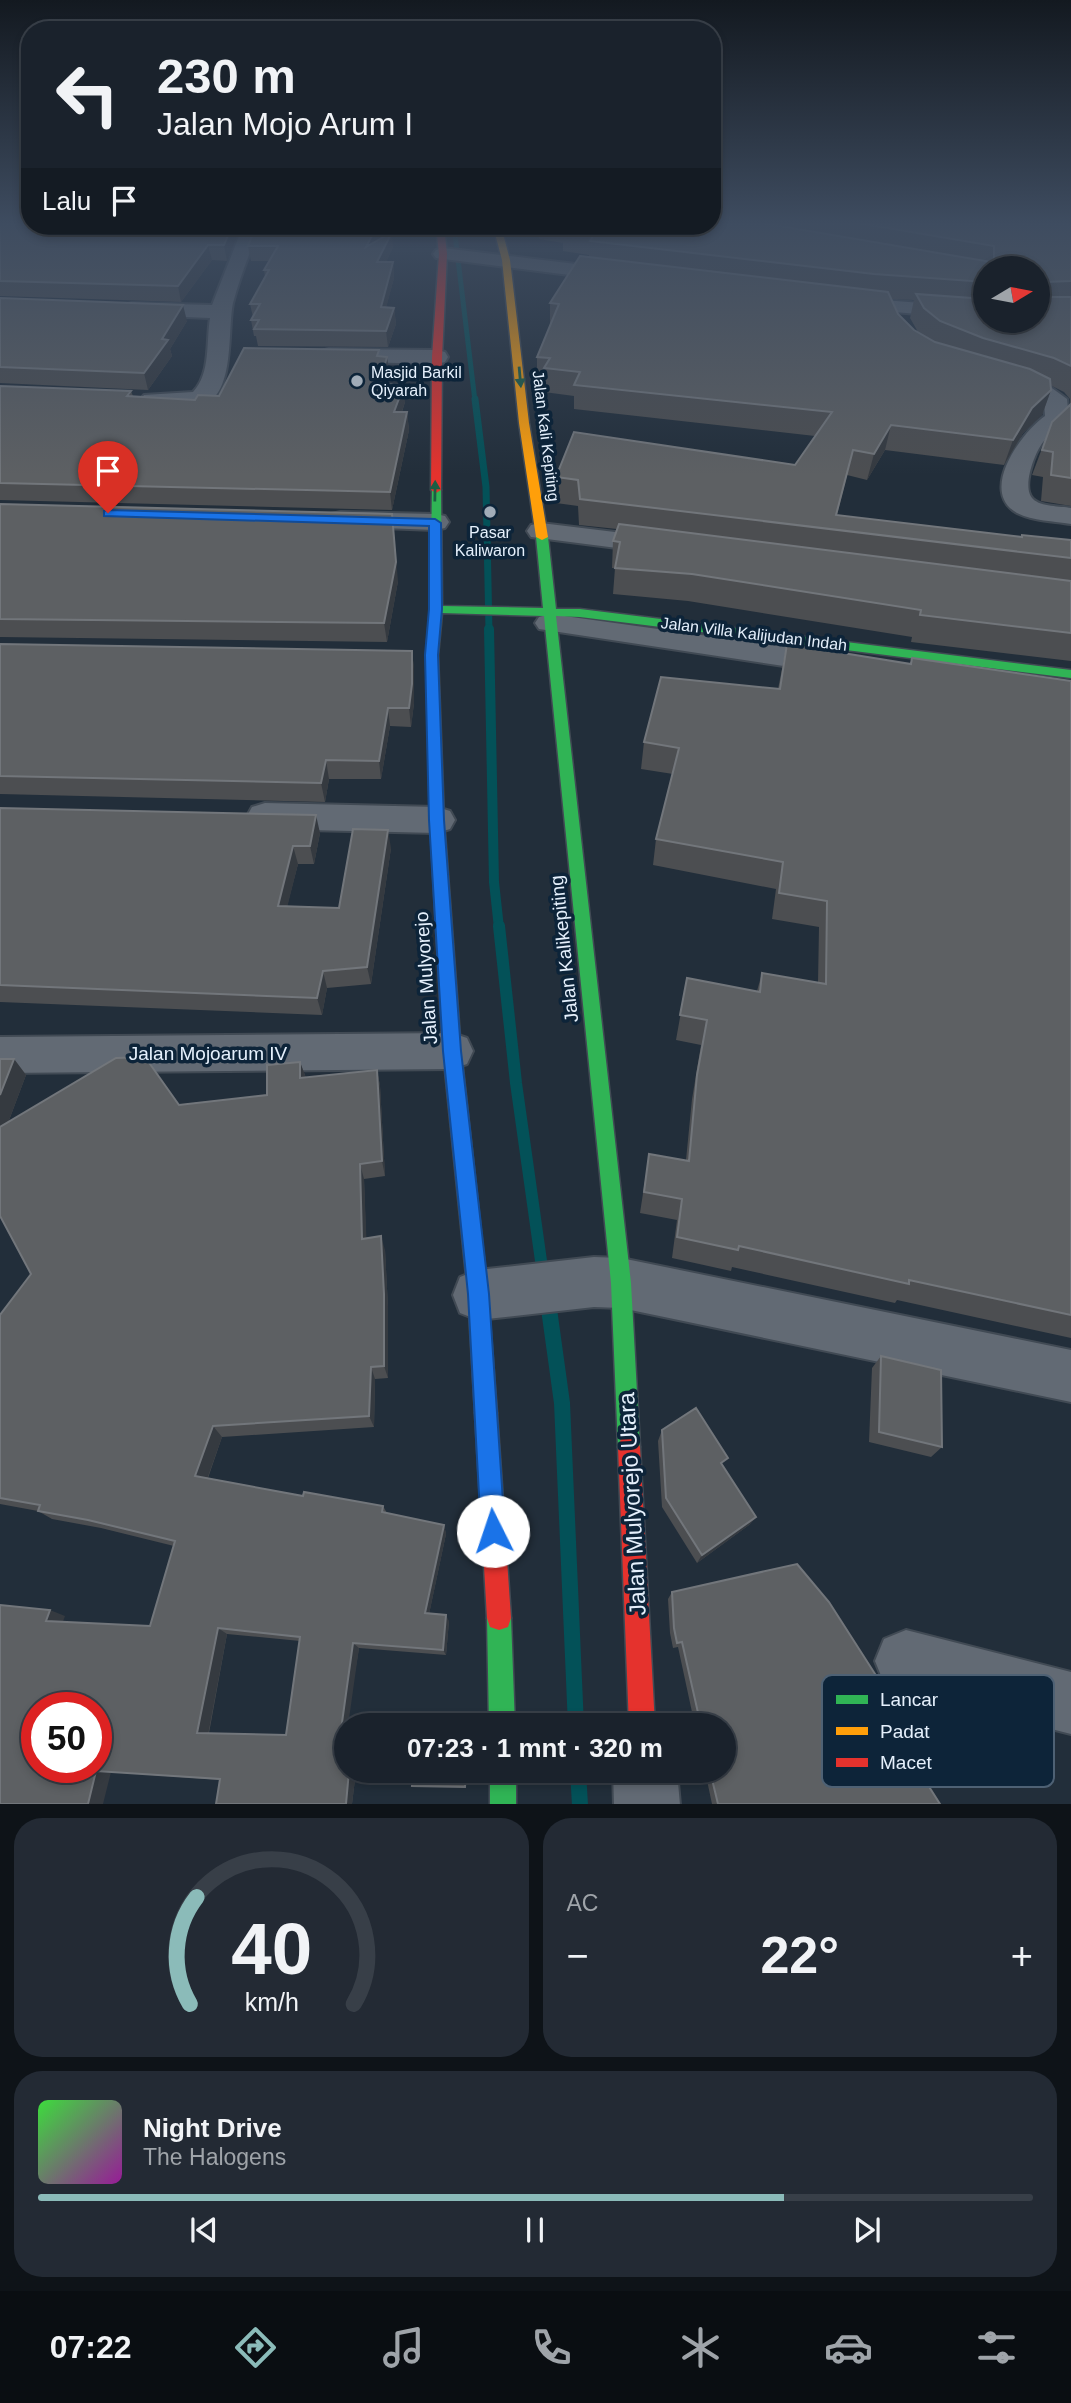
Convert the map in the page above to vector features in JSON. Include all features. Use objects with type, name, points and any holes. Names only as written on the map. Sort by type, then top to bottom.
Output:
[{"type":"main road","name":"Jalan Mulyorejo","points":[[441,306],[437,357],[436,609],[432,655],[437,820],[434,1051],[501,1292],[502,1713]]},
{"type":"main road","name":"Jalan Kali Kepiting","points":[[505,306],[541,531],[541,614]]},
{"type":"main road","name":"Jalan Villa Kalijudan Indah","points":[[436,609],[541,614],[1071,674]]},
{"type":"main road","name":"Jalan Kalikepiting","points":[[541,614],[608,1283]]},
{"type":"main road","name":"Jalan Mulyorejo Utara","points":[[608,1283],[641,1713]]},
{"type":"main road","points":[[503,1783],[503,1804]]},
{"type":"street","points":[[123,399],[200,399],[209,391],[218,355],[223,306]]},
{"type":"street","points":[[877,306],[973,313]]},
{"type":"street","points":[[894,308],[893,314],[902,332]]},
{"type":"street","points":[[110,309],[221,312]]},
{"type":"street","points":[[218,355],[246,355]]},
{"type":"street","points":[[301,355],[437,357]]},
{"type":"street","points":[[984,374],[1037,388],[1055,399],[1057,419],[1034,437],[1018,465],[1016,491],[1020,502],[1027,507],[1071,516]]},
{"type":"street","points":[[322,519],[435,523]]},
{"type":"street","points":[[541,531],[691,550]]},
{"type":"street","name":"Jalan Villa Kalijudan Indah","points":[[541,614],[1071,696]]},
{"type":"street","points":[[398,654],[432,655]]},
{"type":"street","points":[[231,815],[437,820]]},
{"type":"street","name":"Jalan Mojoarum IV","points":[[0,1055],[434,1051]]},
{"type":"street","points":[[501,1292],[608,1283],[1071,1376]]},
{"type":"street","points":[[906,1661],[961,1675]]},
{"type":"street","points":[[1054,1699],[1071,1703]]},
{"type":"street","points":[[646,1783],[647,1804]]},
{"type":"building","points":[[0,306],[182,306],[162,339],[168,340],[144,373],[0,367]]},
{"type":"building","points":[[259,306],[394,308],[386,331],[254,329],[259,320],[251,320]]},
{"type":"building","points":[[558,306],[894,306],[898,314],[914,330],[935,342],[1030,369],[1050,379],[1051,390],[1032,408],[1013,440],[891,425],[874,454],[853,450],[836,515],[1022,537],[1071,540],[1071,558],[580,499],[578,480],[556,477],[574,432],[795,465],[832,412],[574,385],[580,372],[544,368],[550,358],[537,357]]},
{"type":"building","points":[[923,306],[973,306],[973,333],[1050,333],[1050,306],[1071,306],[1071,366],[1054,358],[983,338],[940,321]]},
{"type":"building","points":[[244,348],[379,350],[377,356],[387,357],[379,384],[404,385],[394,412],[407,412],[390,492],[0,483],[0,386],[131,391],[127,396],[195,400],[198,395],[219,396]]},
{"type":"building","points":[[1071,404],[1071,478],[1051,475],[1053,452],[1042,450],[1052,422]]},
{"type":"building","points":[[0,504],[392,514],[396,562],[384,623],[0,619]]},
{"type":"building","points":[[619,524],[1071,581],[1071,633],[920,615],[921,610],[692,574],[615,568],[620,542],[613,541]]},
{"type":"building","points":[[0,644],[412,651],[409,708],[388,708],[379,761],[326,760],[321,783],[0,776]]},
{"type":"building","points":[[787,644],[911,664],[912,658],[1071,681],[1071,1315],[909,1280],[909,1284],[739,1246],[738,1250],[677,1237],[682,1199],[644,1192],[649,1154],[689,1161],[697,1075],[707,1020],[680,1015],[687,978],[760,992],[762,973],[826,984],[827,901],[779,893],[783,862],[656,839],[679,748],[644,742],[661,677],[780,689]]},
{"type":"building","points":[[0,808],[316,815],[310,846],[293,846],[278,906],[339,908],[353,829],[388,830],[367,967],[323,971],[317,998],[0,985]]},
{"type":"building","points":[[145,1057],[179,1105],[267,1095],[267,1065],[300,1062],[300,1078],[377,1070],[382,1161],[360,1164],[362,1239],[381,1236],[384,1294],[384,1366],[371,1367],[369,1416],[213,1426],[195,1476],[303,1496],[304,1492],[383,1506],[382,1512],[444,1525],[425,1613],[446,1615],[443,1650],[353,1643],[343,1713],[334,1713],[334,1783],[348,1783],[346,1804],[216,1804],[220,1779],[112,1772],[112,1692],[21,1692],[21,1783],[93,1783],[88,1804],[0,1804],[0,1605],[50,1610],[46,1621],[150,1626],[175,1541],[38,1511],[40,1505],[0,1498],[0,1315],[31,1274],[0,1216],[0,1127],[116,1058]],"holes":[[[218,1628],[300,1637],[286,1735],[197,1733]]]},
{"type":"building","points":[[0,1059],[14,1059],[0,1095]]},
{"type":"building","points":[[881,1356],[941,1370],[942,1447],[879,1432]]},
{"type":"building","points":[[696,1408],[728,1458],[721,1463],[756,1517],[702,1555],[666,1498],[662,1430]]},
{"type":"building","points":[[797,1564],[829,1602],[876,1675],[822,1675],[822,1787],[929,1787],[940,1804],[718,1804],[713,1783],[736,1783],[736,1713],[698,1713],[682,1642],[677,1643],[672,1592]]},
{"type":"building","points":[[412,1783],[465,1783],[465,1787],[412,1786]]},
{"type":"waterway","points":[[464,306],[475,401]]},
{"type":"waterway","points":[[475,399],[486,487],[489,631]]},
{"type":"waterway","points":[[489,629],[494,882],[499,928]]},
{"type":"waterway","points":[[499,926],[516,1083],[543,1275]]},
{"type":"waterway","points":[[547,1298],[549,1311]]},
{"type":"waterway","points":[[549,1309],[562,1403],[575,1713]]},
{"type":"waterway","points":[[579,1783],[580,1804]]},
{"type":"traffic: fast","points":[[436,490],[436,609],[432,655],[437,820],[452,1051],[478,1295],[486,1413]]},
{"type":"traffic: fast","points":[[542,537],[621,1283],[629,1447]]},
{"type":"traffic: fast","points":[[436,609],[580,613],[1071,674]]},
{"type":"traffic: fast","points":[[499,1618],[502,1713]]},
{"type":"traffic: fast","points":[[503,1783],[503,1804]]},
{"type":"traffic: slow","points":[[511,306],[524,423],[542,537]]},
{"type":"traffic: jam","points":[[436,490],[440,306]]},
{"type":"traffic: jam","points":[[486,1413],[499,1618]]},
{"type":"traffic: jam","points":[[629,1447],[641,1713]]},
{"type":"place","name":"Masjid Barkil Qiyarah","points":[[357,381]]},
{"type":"place","name":"Pasar Kaliwaron","points":[[490,512]]},
{"type":"route","points":[[108,513],[435,523],[436,609],[432,655],[437,820],[452,1051],[478,1294],[493,1531]]}]
